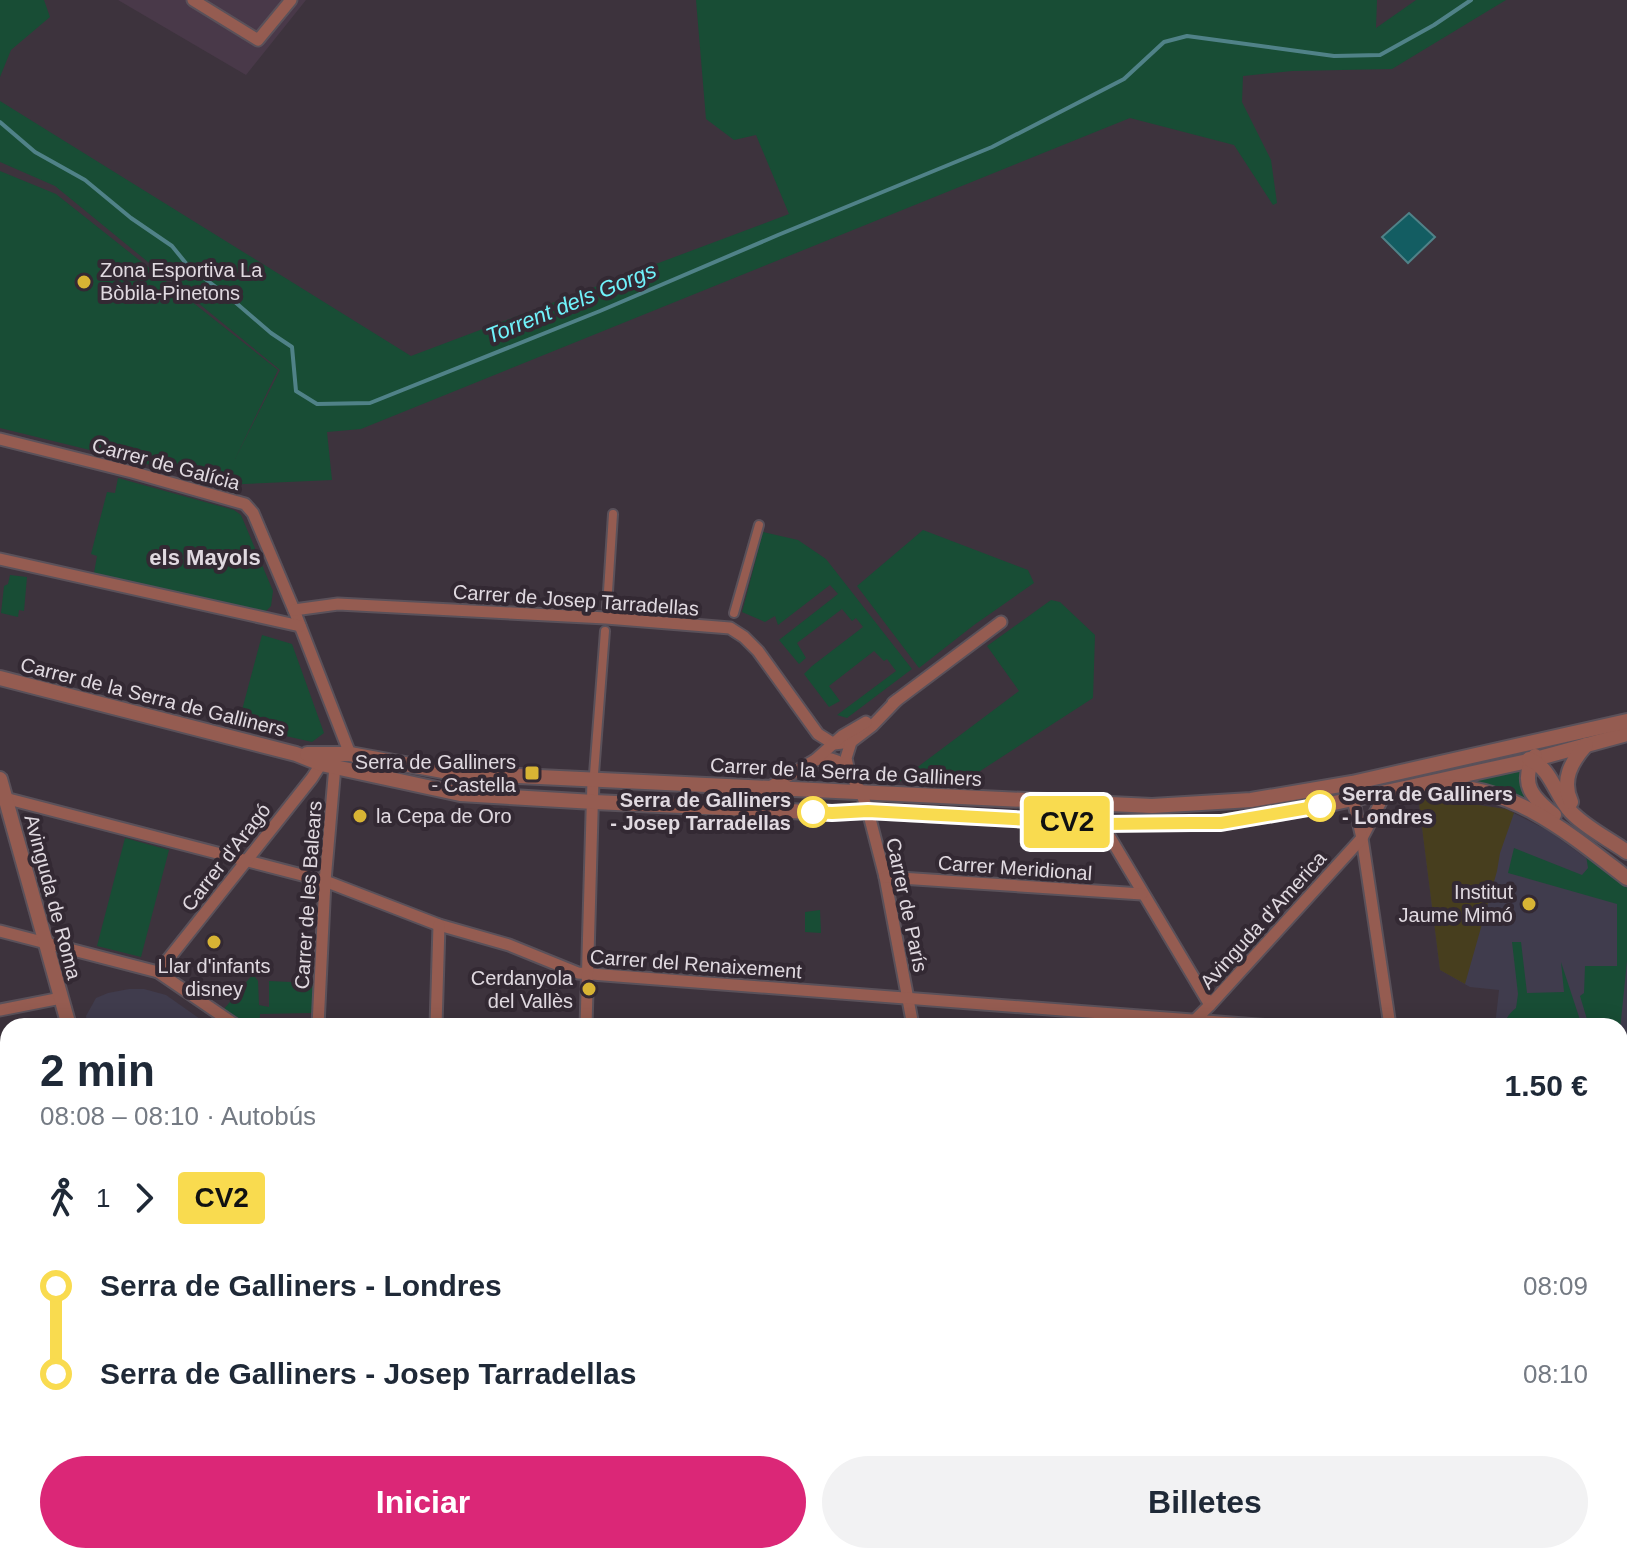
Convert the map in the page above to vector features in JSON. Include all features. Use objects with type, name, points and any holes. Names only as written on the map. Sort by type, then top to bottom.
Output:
[{"type":"street","points":[[193,0],[258,40],[291,0]]},
{"type":"street","name":"Carrer de Galícia","points":[[0,439],[245,504],[253,513],[294,610],[350,754]]},
{"type":"street","points":[[607,607],[613,514]]},
{"type":"street","points":[[734,613],[759,525]]},
{"type":"street","points":[[0,559],[300,626]]},
{"type":"street","name":"Carrer de Josep Tarradellas","points":[[294,610],[338,604],[606,618],[730,628],[758,651],[818,734]]},
{"type":"street","points":[[767,789],[815,760],[842,736],[864,725],[1001,622]]},
{"type":"street","points":[[586,1018],[594,777],[605,631]]},
{"type":"street","name":"Carrer de la Serra de Galliners","points":[[0,678],[296,754],[328,765],[460,794],[1102,824],[1221,823],[1414,786],[1532,760],[1627,734]]},
{"type":"street","points":[[818,734],[834,744],[851,742],[897,700]]},
{"type":"street","name":"Carrer de la Serra de Galliners","points":[[296,754],[350,754],[454,773],[594,777],[767,789],[1152,806],[1251,800],[1352,783],[1627,721]]},
{"type":"street","points":[[1572,732],[1561,742],[1539,751],[1532,760],[1529,784],[1534,799],[1627,872]]},
{"type":"street","points":[[815,760],[820,746],[818,734]]},
{"type":"street","points":[[849,772],[846,758],[851,742]]},
{"type":"street","points":[[1586,745],[1569,769],[1566,789],[1570,800],[1584,816],[1627,849]]},
{"type":"street","points":[[328,765],[349,761],[350,754]]},
{"type":"street","points":[[1442,761],[1454,765],[1515,756],[1532,760],[1549,776],[1573,814],[1627,849]]},
{"type":"street","points":[[815,760],[825,757],[833,759],[843,764],[849,772]]},
{"type":"street","points":[[407,782],[403,773],[410,764]]},
{"type":"street","name":"Carrer d'Aragó","points":[[158,972],[312,778],[328,765]]},
{"type":"street","name":"Carrer de les Balears","points":[[318,1018],[328,765]]},
{"type":"street","name":"Carrer de París","points":[[849,772],[868,811],[885,877],[912,1018]]},
{"type":"street","name":"Avinguda de Roma","points":[[0,779],[67,1018]]},
{"type":"street","points":[[1352,783],[1389,1018]]},
{"type":"street","points":[[1414,786],[1458,786],[1496,794],[1543,816],[1627,878]]},
{"type":"street","name":"Avinguda d'America","points":[[1196,1018],[1362,838],[1386,792]]},
{"type":"street","name":"Carrer del Renaixement","points":[[3,798],[325,881],[439,925],[509,945],[578,973],[1132,1018]]},
{"type":"street","points":[[1100,805],[1102,824],[1210,1005]]},
{"type":"street","name":"Carrer Meridional","points":[[885,877],[1142,894]]},
{"type":"street","points":[[436,1018],[439,925]]},
{"type":"street","points":[[0,931],[158,972],[225,1018]]},
{"type":"street","points":[[0,1010],[61,998]]},
{"type":"shaded area","points":[[118,0],[306,0],[246,75]]},
{"type":"shaded area","name":"Institut Jaume Mimó","points":[[1418,796],[1506,809],[1549,831],[1627,888],[1627,1018],[1496,1018],[1499,990],[1470,987],[1440,970]]},
{"type":"shaded area","points":[[144,989],[166,995],[199,1018],[86,1018],[96,998],[108,993]]},
{"type":"green space","points":[[0,0],[44,0],[50,17],[11,50],[0,77]]},
{"type":"green space","points":[[696,0],[1377,0],[1376,28],[1416,0],[1506,0],[1392,69],[1292,71],[1243,76],[1242,102],[1271,160],[1277,203],[1273,205],[1234,145],[1130,118],[361,429],[327,432],[332,480],[222,485],[0,428],[0,171],[56,194],[278,370],[235,459],[280,370],[55,186],[0,162],[0,101],[411,356],[789,214],[756,135],[734,140],[706,119]]},
{"type":"green space","points":[[118,478],[234,510],[241,515],[273,591],[271,606],[265,612],[258,612],[94,573],[97,556],[91,554],[107,492],[115,493]]},
{"type":"green space","points":[[923,530],[1028,570],[1034,583],[919,668],[857,586]]},
{"type":"green space","points":[[763,532],[798,540],[826,559],[912,669],[847,718],[837,715],[896,671],[887,659],[884,661],[874,651],[829,686],[840,701],[829,707],[804,674],[863,627],[856,618],[852,621],[842,609],[797,643],[806,658],[799,664],[779,640],[838,594],[830,585],[778,625],[775,616],[765,622],[742,612]]},
{"type":"green space","points":[[10,575],[27,577],[24,611],[19,610],[18,617],[1,613],[4,586],[8,584]]},
{"type":"green space","points":[[1051,600],[1060,602],[1095,635],[1093,698],[974,775],[976,785],[899,781],[1019,691],[987,646]]},
{"type":"green space","points":[[262,635],[292,644],[324,733],[312,742],[238,725]]},
{"type":"green space","points":[[1525,770],[1532,804],[1467,782]]},
{"type":"green space","points":[[125,838],[169,850],[141,957],[97,946]]},
{"type":"green space","points":[[1514,848],[1582,875],[1588,868],[1586,855],[1627,888],[1627,961],[1621,1018],[1587,1018],[1580,996],[1584,993],[1585,966],[1617,966],[1617,904],[1508,873]]},
{"type":"green space","points":[[820,910],[821,933],[805,932],[805,912]]},
{"type":"green space","points":[[1512,942],[1521,942],[1527,993],[1564,992],[1561,962],[1579,1018],[1507,1018],[1516,1008],[1518,994]]},
{"type":"green space","points":[[253,974],[258,981],[259,1005],[269,1007],[269,981],[313,983],[312,1013],[260,1014],[260,1018],[238,1018],[224,1009]]},
{"type":"sand","points":[[1418,796],[1506,809],[1514,813],[1500,853],[1465,984],[1440,970]]},
{"type":"water","points":[[1409,213],[1435,237],[1408,263],[1382,237]]},
{"type":"waterway","name":"Torrent dels Gorgs","points":[[0,122],[35,152],[85,180],[131,218],[172,246],[189,267],[292,347],[296,391],[317,404],[370,403],[600,311],[992,147],[1124,79],[1164,42],[1187,36],[1334,56],[1380,55],[1471,0]]},
{"type":"bus line","name":"CV2","points":[[813,812],[868,811],[1102,824],[1221,823],[1320,806]]},
{"type":"place","name":"Zona Esportiva La Bòbila-Pinetons","points":[[84,282]]},
{"type":"place","name":"Serra de Galliners - Castella","points":[[532,773]]},
{"type":"place","name":"Serra de Galliners - Londres","points":[[1320,806]]},
{"type":"place","name":"Serra de Galliners - Josep Tarradellas","points":[[813,812]]},
{"type":"place","name":"la Cepa de Oro","points":[[360,816]]},
{"type":"place","name":"Institut Jaume Mimó","points":[[1529,904]]},
{"type":"place","name":"Llar d'infants disney","points":[[214,942]]},
{"type":"place","name":"Cerdanyola del Vallès","points":[[589,989]]},
{"type":"district","name":"els Mayols","points":[[205,557]]}]
